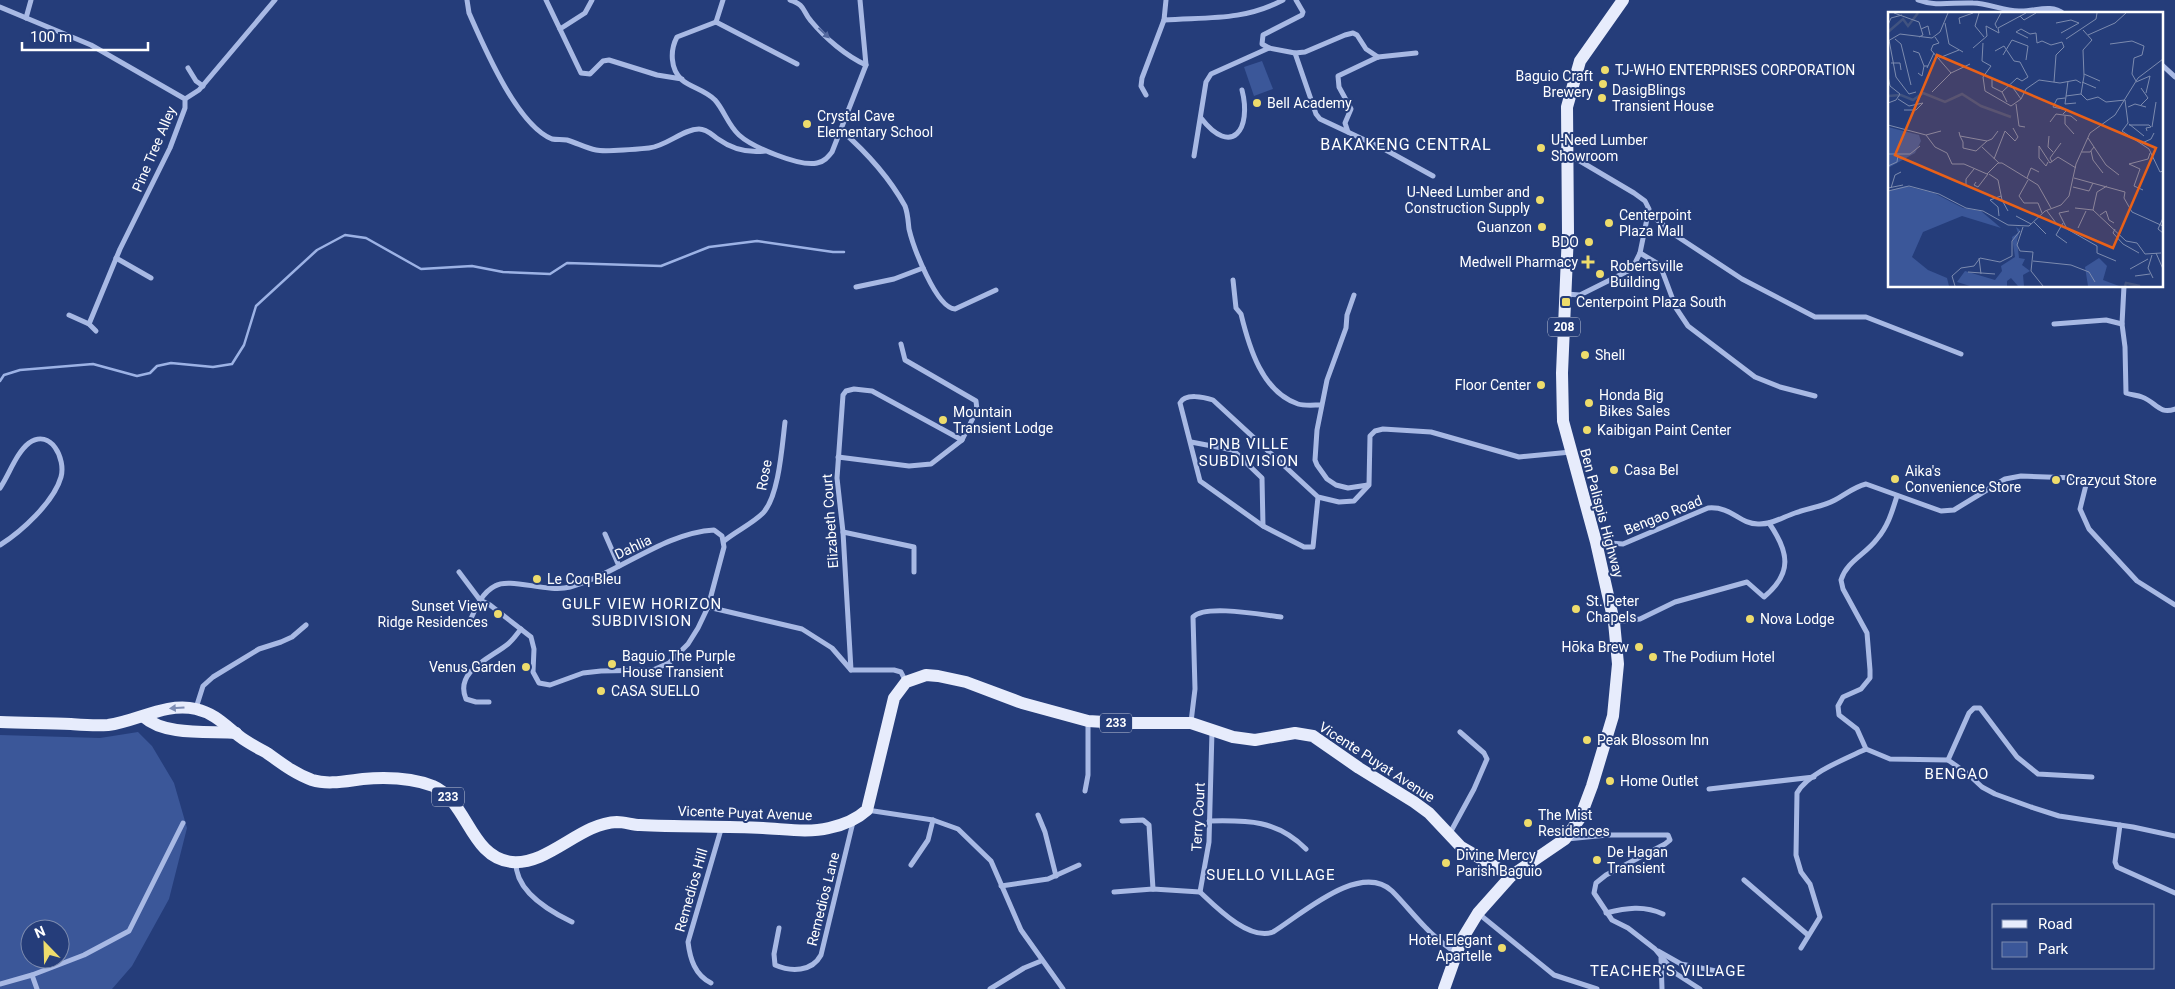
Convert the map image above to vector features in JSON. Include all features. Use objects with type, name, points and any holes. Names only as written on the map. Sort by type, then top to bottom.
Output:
[{"type":"main road","name":"Ben Palispis Highway","points":[[1444,989],[1456,953],[1468,928],[1478,913],[1511,876],[1565,839],[1583,813],[1613,716],[1618,664],[1614,622],[1596,542],[1563,421],[1562,408],[1568,233],[1568,107],[1580,61],[1623,0]]},
{"type":"main road","name":"Vicente Puyat Avenue","points":[[906,682],[926,675],[950,678],[966,682],[1022,704],[1088,721],[1191,723],[1233,736],[1255,740],[1295,733],[1313,736],[1366,773],[1429,813],[1448,836],[1470,853],[1511,876]]},
{"type":"main road","points":[[866,810],[890,711],[899,690],[906,682]]},
{"type":"main road","name":"233","points":[[0,722],[90,726],[144,717],[152,712],[169,709],[196,709],[214,715],[236,733],[286,767],[310,779],[325,782],[378,778],[420,782],[433,786],[457,806],[480,843],[489,852],[500,859],[516,862]]},
{"type":"main road","points":[[144,717],[150,723],[183,732],[236,733]]},
{"type":"main road","name":"Vicente Puyat Avenue","points":[[516,862],[540,856],[590,829],[617,822],[639,825],[812,830],[828,828],[854,820],[866,810]]},
{"type":"street","points":[[26,18],[31,0]]},
{"type":"street","points":[[185,99],[203,86],[275,0]]},
{"type":"street","points":[[467,0],[468,13],[507,91],[531,123],[551,138],[566,140],[596,150],[647,148],[670,142],[687,131],[699,129],[708,131],[720,140],[741,150],[751,152],[766,151]]},
{"type":"street","points":[[546,0],[581,73],[590,74],[603,62],[609,60],[657,75],[682,79],[705,90],[740,136],[766,151],[789,159],[817,163],[824,161],[832,152],[866,65],[860,0]]},
{"type":"street","points":[[560,29],[585,13],[592,0]]},
{"type":"street","points":[[716,22],[723,0]]},
{"type":"street","points":[[790,0],[802,5],[811,22],[846,54],[866,65]]},
{"type":"street","points":[[1146,94],[1141,86],[1142,78],[1164,20],[1166,0]]},
{"type":"street","points":[[1164,20],[1243,15],[1258,12],[1283,0]]},
{"type":"street","points":[[1296,0],[1303,12],[1302,15],[1263,35],[1262,44],[1269,48],[1295,53],[1305,52],[1345,34],[1353,33],[1378,57]]},
{"type":"street","points":[[1918,0],[1928,4],[1974,3],[2006,12],[2044,8],[2056,8],[2061,12]]},
{"type":"street","points":[[2044,8],[2045,0]]},
{"type":"street","name":"Pine Tree Alley","points":[[0,7],[91,45],[185,99],[185,108],[170,148],[116,258],[89,324]]},
{"type":"street","points":[[682,79],[672,58],[677,37],[716,22],[797,64]]},
{"type":"street","points":[[1194,156],[1208,77],[1215,72],[1269,48]]},
{"type":"street","points":[[1295,53],[1316,114],[1324,122],[1384,149],[1433,176]]},
{"type":"street","points":[[1348,132],[1345,123],[1351,109],[1337,79],[1345,72],[1378,57],[1416,54]]},
{"type":"street","points":[[2162,65],[2175,77]]},
{"type":"street","points":[[188,68],[196,81],[203,86]]},
{"type":"street","points":[[1201,118],[1211,129],[1222,136],[1229,137],[1239,132],[1242,128],[1245,111],[1242,90]]},
{"type":"street","points":[[841,130],[875,164],[904,205],[923,268],[945,305],[951,309],[962,307],[996,290]]},
{"type":"street","points":[[1566,294],[1580,295],[1632,269],[1640,253],[1649,209],[1645,201],[1567,153]]},
{"type":"street","points":[[1648,212],[1675,235],[1742,279],[1815,316],[1866,317],[1961,354]]},
{"type":"street","points":[[1640,253],[1660,265],[1672,301],[1688,326],[1755,377],[1780,387],[1815,396]]},
{"type":"street","points":[[116,258],[151,278]]},
{"type":"street","points":[[856,287],[894,279],[923,268]]},
{"type":"street","points":[[1233,280],[1236,308],[1241,314],[1263,377],[1281,394],[1298,404],[1322,405]]},
{"type":"street","points":[[2124,288],[2122,324],[2125,347],[2126,392],[2143,397],[2160,411],[2168,412],[2175,409]]},
{"type":"street","points":[[1354,295],[1347,315],[1346,328],[1327,380],[1316,438],[1317,465],[1327,479],[1336,485],[1348,488],[1368,485]]},
{"type":"street","points":[[69,315],[89,324],[96,331]]},
{"type":"street","points":[[2054,324],[2106,320],[2122,324]]},
{"type":"street","points":[[838,457],[844,395],[846,391],[854,388],[872,391],[962,440],[977,410],[976,401],[905,360],[901,344]]},
{"type":"street","points":[[1318,497],[1313,547],[1304,547],[1264,526],[1200,480],[1180,403],[1182,399],[1204,397],[1213,400],[1318,497],[1339,502],[1354,501],[1368,485],[1370,436],[1374,431],[1383,429],[1431,432],[1518,457],[1571,452]]},
{"type":"street","name":"Rose","points":[[724,541],[762,514],[768,507],[774,490],[785,422]]},
{"type":"street","points":[[0,488],[28,444],[42,439],[56,447],[61,463],[61,477],[52,493],[41,510],[16,535],[0,545]]},
{"type":"street","name":"Elizabeth Court","points":[[851,670],[843,532],[836,478],[838,457],[909,466],[926,466],[962,440]]},
{"type":"street","points":[[1191,442],[1233,450],[1262,478],[1264,526]]},
{"type":"street","name":"Bengao Road","points":[[1596,542],[1623,544],[1708,508],[1722,507],[1751,523],[1769,523],[1797,512],[1818,507],[1858,486],[1866,484],[1940,511],[1954,510],[2005,479],[2021,476],[2082,480],[2086,485],[2080,509],[2089,530],[2137,581],[2175,605]]},
{"type":"street","points":[[1866,750],[1857,729],[1839,715],[1838,706],[1843,697],[1861,689],[1870,678],[1867,633],[1843,589],[1841,580],[1851,563],[1867,550],[1889,522],[1897,496]]},
{"type":"street","points":[[1614,622],[1640,619],[1675,602],[1748,582],[1764,597],[1778,586],[1783,575],[1784,563],[1782,543],[1769,523]]},
{"type":"street","name":"Dahlia","points":[[469,622],[480,600],[492,588],[501,583],[561,590],[588,580],[682,537],[702,531],[718,532],[724,541]]},
{"type":"street","points":[[843,532],[914,547],[914,572]]},
{"type":"street","points":[[605,534],[619,566]]},
{"type":"street","points":[[459,572],[480,600],[490,605],[531,637],[534,649],[533,672],[537,681],[550,685],[583,673],[652,670],[660,668],[677,656],[688,644],[708,607],[723,552],[724,541]]},
{"type":"street","points":[[708,607],[802,629],[832,648],[851,670],[894,670],[901,672],[906,682]]},
{"type":"street","points":[[1191,723],[1195,689],[1193,617],[1202,611],[1244,612],[1281,617]]},
{"type":"street","points":[[196,709],[203,686],[213,678],[259,649],[292,637],[306,625]]},
{"type":"street","points":[[489,702],[476,702],[466,699],[464,690],[466,678],[476,666],[508,644],[521,629]]},
{"type":"street","points":[[1948,760],[1969,713],[1974,708],[1980,708],[2017,757],[2038,774],[2092,777]]},
{"type":"street","points":[[1085,791],[1088,775],[1088,721]]},
{"type":"street","name":"Terry Court","points":[[1200,892],[1210,842],[1212,729]]},
{"type":"street","points":[[1448,836],[1461,815],[1486,763],[1484,753],[1460,732]]},
{"type":"street","points":[[1801,948],[1818,921],[1820,912],[1810,884],[1797,864],[1795,805],[1797,794],[1800,787],[1814,777],[1844,759],[1866,750],[1890,759],[1948,760],[1982,787],[1995,794],[2059,816],[2175,836]]},
{"type":"street","points":[[1709,789],[1814,777]]},
{"type":"street","points":[[866,810],[933,820],[958,829],[991,861],[1021,930],[1028,938],[1041,961],[1063,989]]},
{"type":"street","points":[[1038,815],[1045,832],[1056,876]]},
{"type":"street","name":"Remedios Lane","points":[[779,928],[774,954],[775,965],[785,970],[799,970],[811,966],[817,961],[821,955],[854,820]]},
{"type":"street","points":[[912,865],[928,840],[933,820]]},
{"type":"street","points":[[1122,821],[1143,820],[1147,822],[1151,848],[1153,889]]},
{"type":"street","points":[[1209,821],[1250,822],[1278,828],[1287,832],[1306,849]]},
{"type":"street","points":[[0,984],[84,955],[129,931],[183,823]]},
{"type":"street","name":"Remedios Hill","points":[[711,983],[705,980],[690,961],[688,942],[722,826]]},
{"type":"street","points":[[2120,826],[2115,862],[2118,868],[2175,894]]},
{"type":"street","points":[[1565,839],[1607,835],[1662,834],[1670,837],[1669,841],[1665,844],[1606,875],[1596,883],[1594,888],[1595,898],[1612,920],[1628,928],[1655,949],[1681,964],[1726,973]]},
{"type":"street","points":[[516,862],[516,872],[521,884],[550,910],[572,922]]},
{"type":"street","points":[[1001,886],[1040,881],[1079,865]]},
{"type":"street","points":[[1744,880],[1808,935]]},
{"type":"street","points":[[1114,892],[1153,889],[1200,892],[1209,903],[1247,930],[1263,935],[1273,932],[1338,890],[1355,884],[1378,883],[1391,890],[1427,930],[1456,953]]},
{"type":"street","points":[[1606,913],[1635,908],[1650,909],[1663,914]]},
{"type":"street","points":[[1478,913],[1554,975],[1597,989]]},
{"type":"street","points":[[1655,949],[1675,973],[1700,989]]},
{"type":"street","points":[[1661,958],[1662,989]]},
{"type":"street","points":[[990,989],[1024,968],[1041,961]]},
{"type":"street","points":[[32,974],[37,989]]},
{"type":"green space","points":[[1262,61],[1273,89],[1254,96],[1244,67]]},
{"type":"green space","points":[[138,732],[152,746],[174,783],[187,828],[169,899],[132,966],[112,989],[0,989],[0,735],[100,738]]},
{"type":"waterway","points":[[0,381],[4,375],[20,370],[93,364],[137,376],[150,373],[157,366],[171,363],[213,367],[232,364],[244,345],[256,306],[317,250],[345,235],[366,238],[421,269],[472,266],[503,272],[550,274],[567,263],[661,266],[709,247],[757,241],[844,252]]},
{"type":"place","name":"TJ-WHO ENTERPRISES CORPORATION","points":[[1605,70]]},
{"type":"place","name":"Baguio Craft Brewery","points":[[1603,84]]},
{"type":"place","name":"DasigBlings Transient House","points":[[1602,98]]},
{"type":"place","name":"Bell Academy","points":[[1257,103]]},
{"type":"place","name":"Crystal Cave Elementary School","points":[[807,124]]},
{"type":"place","name":"U-Need Lumber Showroom","points":[[1541,148]]},
{"type":"place","name":"U-Need Lumber and Construction Supply","points":[[1540,200]]},
{"type":"place","name":"Centerpoint Plaza Mall","points":[[1609,223]]},
{"type":"place","name":"Guanzon","points":[[1542,227]]},
{"type":"place","name":"BDO","points":[[1589,242]]},
{"type":"place","name":"Medwell Pharmacy","points":[[1588,262]]},
{"type":"place","name":"Robertsville Building","points":[[1600,274]]},
{"type":"place","name":"Centerpoint Plaza South","points":[[1566,302]]},
{"type":"place","name":"Shell","points":[[1585,355]]},
{"type":"place","name":"Floor Center","points":[[1541,385]]},
{"type":"place","name":"Honda Big Bikes Sales","points":[[1589,403]]},
{"type":"place","name":"Mountain Transient Lodge","points":[[943,420]]},
{"type":"place","name":"Kaibigan Paint Center","points":[[1587,430]]},
{"type":"place","name":"Casa Bel","points":[[1614,470]]},
{"type":"place","name":"Aika's Convenience Store","points":[[1895,479]]},
{"type":"place","name":"Crazycut Store","points":[[2056,480]]},
{"type":"place","name":"Le Coq Bleu","points":[[537,579]]},
{"type":"place","name":"St. Peter Chapels","points":[[1576,609]]},
{"type":"place","name":"Sunset View Ridge Residences","points":[[498,614]]},
{"type":"place","name":"Nova Lodge","points":[[1750,619]]},
{"type":"place","name":"Hōka Brew","points":[[1639,647]]},
{"type":"place","name":"The Podium Hotel","points":[[1653,657]]},
{"type":"place","name":"Baguio The Purple House Transient","points":[[612,664]]},
{"type":"place","name":"Venus Garden","points":[[526,667]]},
{"type":"place","name":"CASA SUELLO","points":[[601,691]]},
{"type":"place","name":"Peak Blossom Inn","points":[[1587,740]]},
{"type":"place","name":"Home Outlet","points":[[1610,781]]},
{"type":"place","name":"The Mist Residences","points":[[1528,823]]},
{"type":"place","name":"De Hagan Transient","points":[[1597,860]]},
{"type":"place","name":"Divine Mercy Parish Baguio","points":[[1446,863]]},
{"type":"place","name":"Hotel Elegant Apartelle","points":[[1502,948]]},
{"type":"district","name":"BAKAKENG CENTRAL","points":[[1406,144]]},
{"type":"district","name":"PNB VILLE SUBDIVISION","points":[[1249,452]]},
{"type":"district","name":"GULF VIEW HORIZON SUBDIVISION","points":[[642,612]]},
{"type":"district","name":"BENGAO","points":[[1957,774]]},
{"type":"district","name":"SUELLO VILLAGE","points":[[1271,875]]},
{"type":"district","name":"TEACHER'S VILLAGE","points":[[1668,971]]}]
